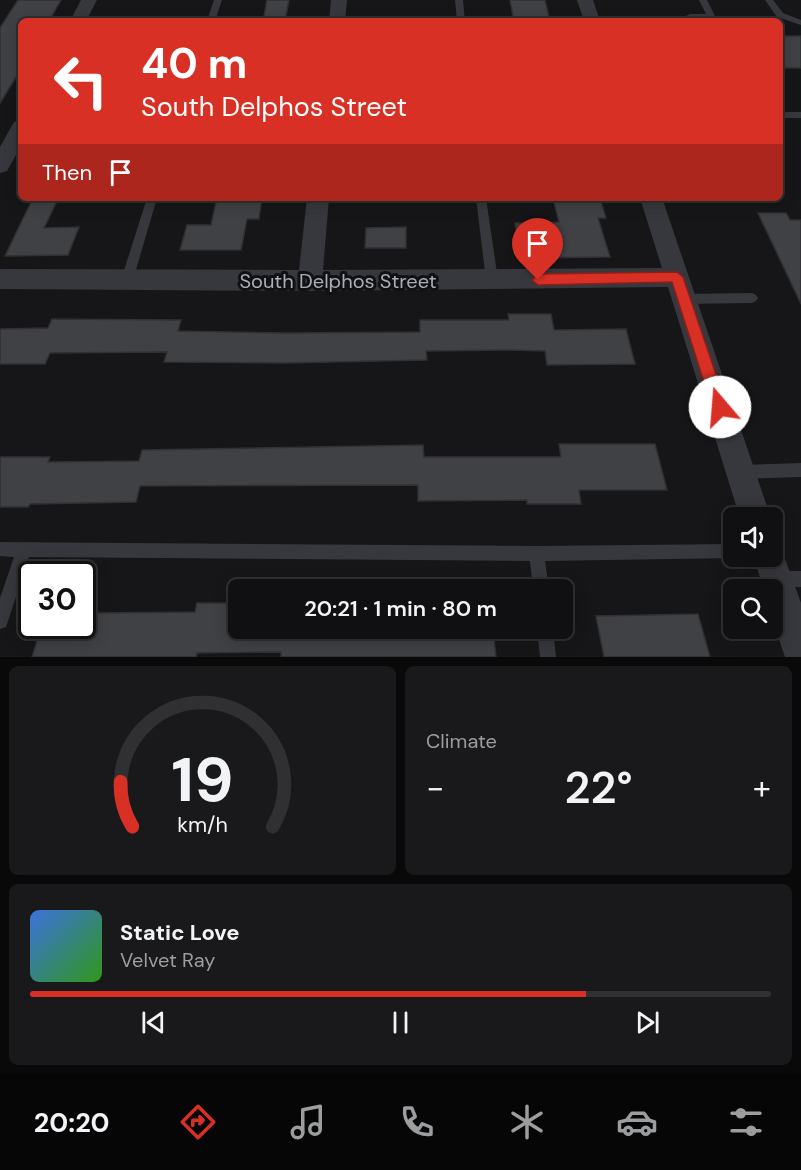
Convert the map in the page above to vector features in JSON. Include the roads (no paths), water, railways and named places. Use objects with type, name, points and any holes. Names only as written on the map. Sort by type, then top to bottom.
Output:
[{"type":"street","points":[[80,18],[89,0]]},
{"type":"street","points":[[337,18],[339,0]]},
{"type":"street","points":[[585,0],[591,18]]},
{"type":"street","points":[[0,166],[18,133]]},
{"type":"street","points":[[310,281],[318,201]]},
{"type":"street","points":[[652,201],[752,507]]},
{"type":"street","name":"South Delphos Street","points":[[0,279],[492,280],[680,288]]},
{"type":"street","points":[[782,572],[801,653]]},
{"type":"lane","points":[[212,18],[218,0]]},
{"type":"lane","points":[[459,0],[461,18]]},
{"type":"lane","points":[[690,16],[711,16],[703,0]]},
{"type":"lane","points":[[769,0],[780,15],[801,23]]},
{"type":"lane","points":[[783,116],[801,115]]},
{"type":"lane","points":[[127,280],[151,201]]},
{"type":"lane","points":[[481,201],[492,280]]},
{"type":"lane","points":[[680,288],[752,298]]},
{"type":"lane","points":[[741,472],[801,470]]},
{"type":"lane","points":[[0,549],[537,554],[723,551]]},
{"type":"lane","points":[[0,621],[24,549]]},
{"type":"lane","points":[[537,554],[540,579]]},
{"type":"lane","points":[[546,639],[548,657]]}]
